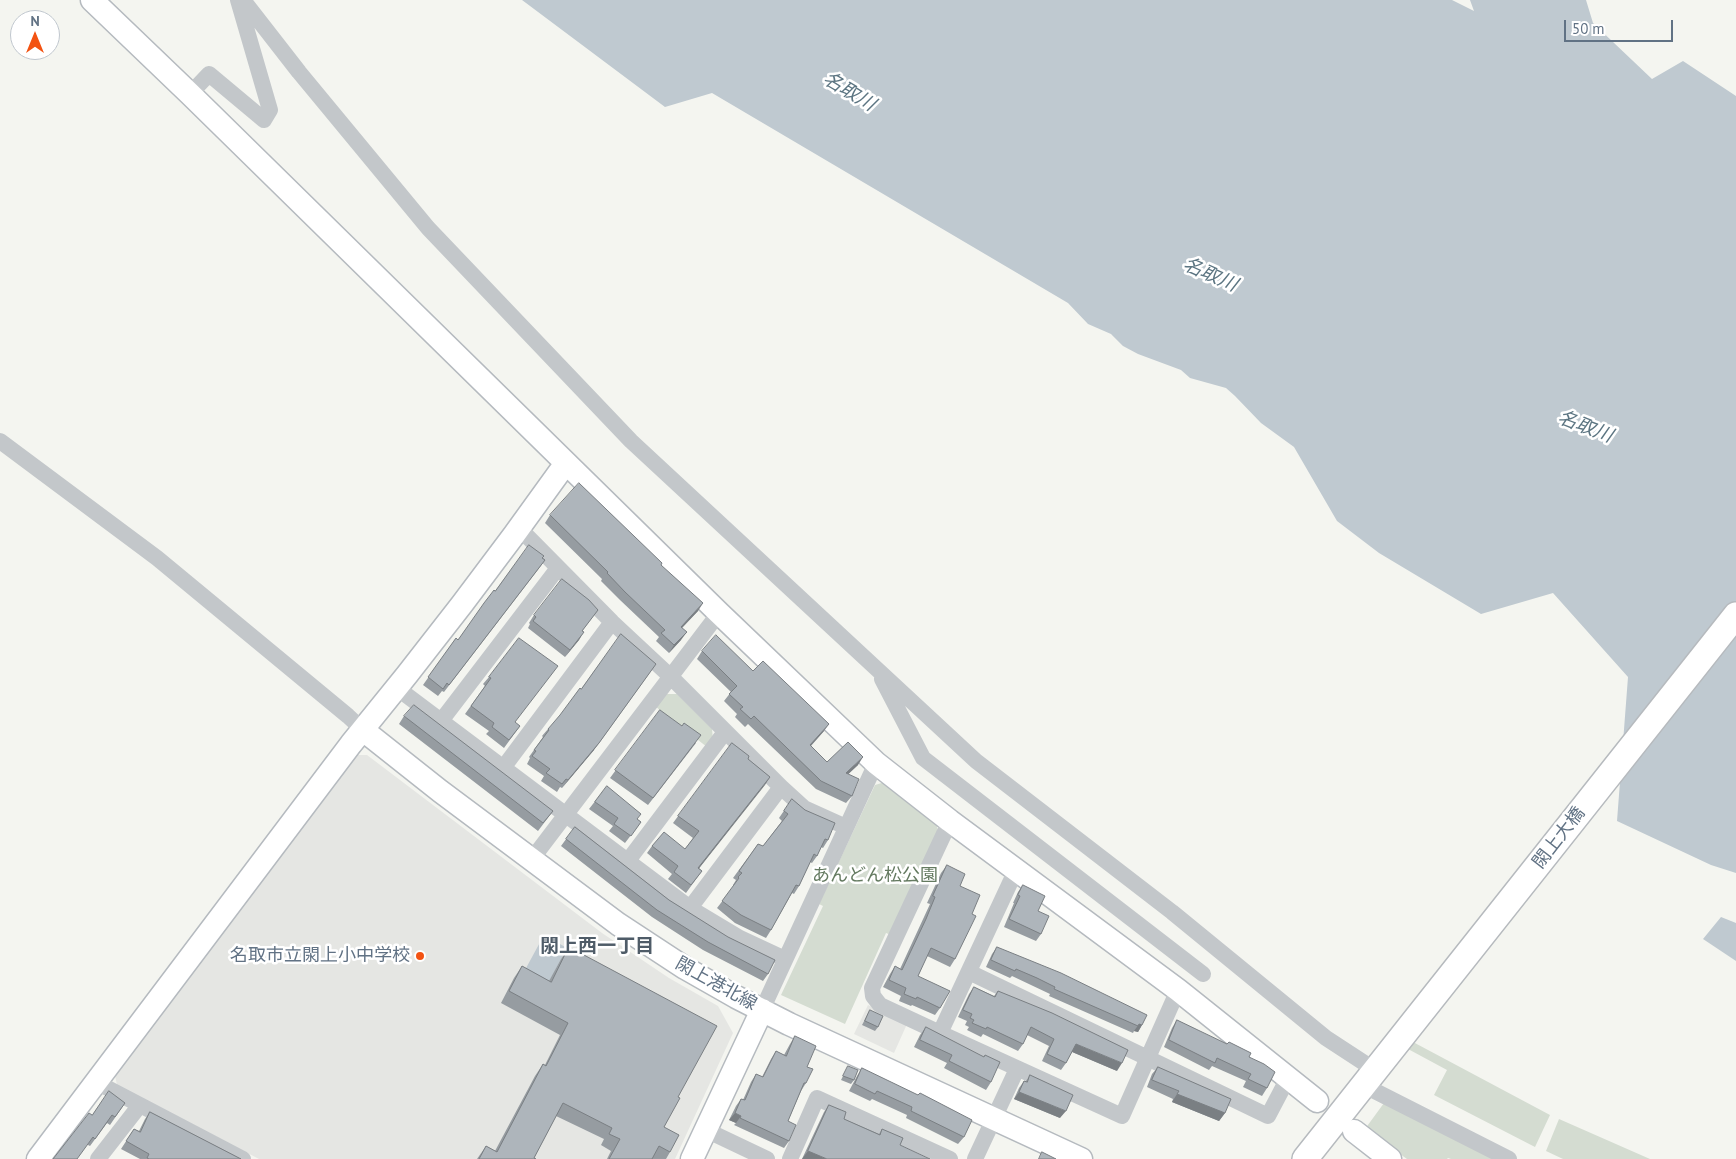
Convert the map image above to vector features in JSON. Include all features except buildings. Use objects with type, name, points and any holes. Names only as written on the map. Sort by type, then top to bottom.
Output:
[{"type":"main road","name":"閖上大橋","points":[[1305,1159],[1736,614]]},
{"type":"street","points":[[92,0],[719,613],[876,763],[950,821],[1100,930],[1317,1101]]},
{"type":"street","points":[[190,94],[209,74],[264,120],[270,110],[238,0]]},
{"type":"street","points":[[243,0],[299,72],[428,228],[631,441],[976,761],[1172,912],[1326,1038],[1374,1072],[1509,1159]]},
{"type":"street","points":[[0,441],[157,558],[363,730]]},
{"type":"street","points":[[38,1159],[566,463]]},
{"type":"street","points":[[518,528],[804,808],[846,827]]},
{"type":"street","points":[[441,721],[558,568]]},
{"type":"street","points":[[532,859],[719,613]]},
{"type":"street","points":[[503,768],[612,622]]},
{"type":"street","points":[[876,668],[923,758],[1203,974]]},
{"type":"street","points":[[397,688],[690,908],[740,938],[785,959]]},
{"type":"street","name":"閖上港北線","points":[[363,730],[440,791],[618,924],[678,963],[762,1010],[1081,1159]]},
{"type":"street","points":[[627,862],[725,732]]},
{"type":"street","points":[[692,1159],[876,763]]},
{"type":"street","points":[[690,908],[781,787]]},
{"type":"street","points":[[950,821],[872,988],[873,996],[880,1004],[1122,1116],[1178,990]]},
{"type":"street","points":[[940,1033],[1016,870]]},
{"type":"street","points":[[969,972],[1268,1116],[1288,1078]]},
{"type":"street","points":[[975,1159],[1017,1069]]},
{"type":"street","points":[[96,1082],[243,1159]]},
{"type":"street","points":[[790,1159],[817,1098],[950,1159]]},
{"type":"street","points":[[98,1159],[140,1106]]},
{"type":"street","points":[[706,1130],[768,1159]]},
{"type":"street","points":[[1354,1131],[1390,1159]]},
{"type":"shaded area","name":"名取市立閖上小中学校","points":[[357,755],[367,755],[602,933],[669,978],[718,1006],[733,1033],[675,1159],[259,1159],[117,1085],[114,1071]]},
{"type":"shaded area","points":[[868,1005],[907,1024],[894,1053],[854,1034]]},
{"type":"green space","points":[[667,694],[677,694],[712,729],[713,740],[707,747],[656,707]]},
{"type":"green space","name":"あんどん松公園","points":[[885,782],[936,821],[938,832],[891,935],[886,933],[845,1024],[781,995],[823,906],[819,904],[875,785]]},
{"type":"green space","points":[[1413,1042],[1550,1115],[1535,1147],[1434,1095],[1447,1070],[1408,1049]]},
{"type":"green space","points":[[1384,1103],[1498,1159],[1407,1159],[1365,1129]]},
{"type":"green space","points":[[1559,1119],[1650,1159],[1563,1159],[1546,1151]]},
{"type":"water","name":"名取川","points":[[522,0],[1452,0],[1474,11],[1470,0],[1586,0],[1593,23],[1652,79],[1683,61],[1736,96],[1736,873],[1711,865],[1617,821],[1628,677],[1553,593],[1481,614],[1379,553],[1337,521],[1294,447],[1261,423],[1226,388],[1190,378],[1181,370],[1138,354],[1123,346],[1111,334],[1088,324],[1068,303],[712,93],[665,107]]},
{"type":"water","points":[[1721,917],[1736,923],[1736,961],[1703,939]]},
{"type":"water","points":[[544,935],[567,948],[543,993],[519,981]]},
{"type":"place","name":"名取市立閖上小中学校","points":[[420,956]]},
{"type":"district","name":"閖上西一丁目","points":[[597,947]]}]
